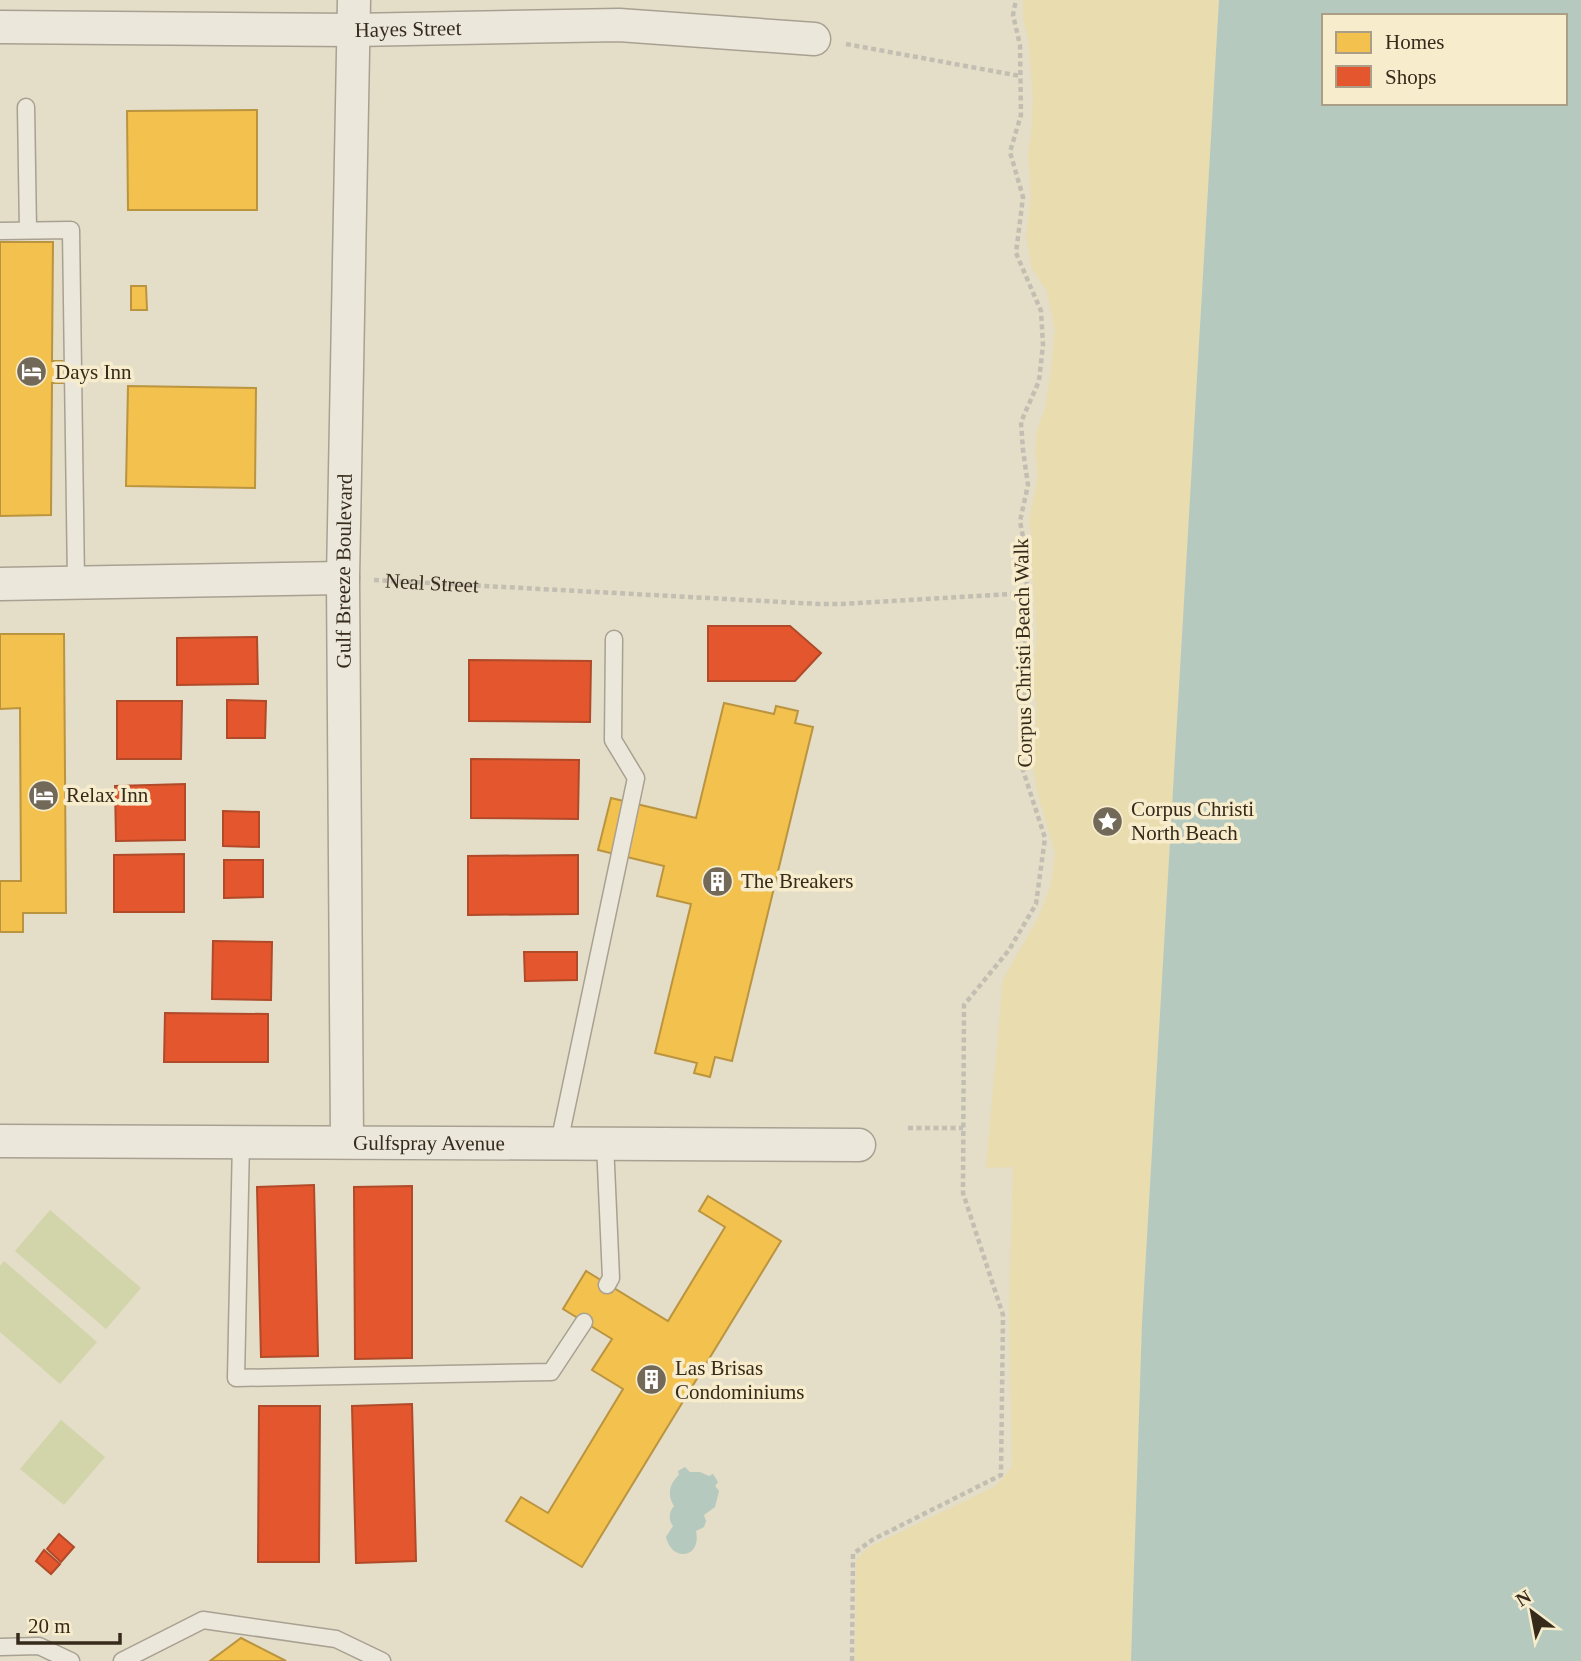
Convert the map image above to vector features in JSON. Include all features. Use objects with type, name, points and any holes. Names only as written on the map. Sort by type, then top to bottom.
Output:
[{"type":"street","name":"Hayes Street","points":[[0,27],[354,15],[619,25],[814,39]]},
{"type":"street","name":"Gulf Breeze Boulevard","points":[[347,1141],[343,578],[354,15]]},
{"type":"street","points":[[0,584],[343,578]]},
{"type":"street","name":"Gulfspray Avenue","points":[[0,1140],[859,1145]]},
{"type":"lane","points":[[26,107],[28,230]]},
{"type":"lane","points":[[0,231],[71,230],[75,582]]},
{"type":"lane","points":[[559,1143],[636,778],[613,740],[614,639]]},
{"type":"lane","points":[[242,1141],[236,1378],[551,1372],[584,1322]]},
{"type":"lane","points":[[605,1143],[611,1278],[607,1285]]},
{"type":"lane","points":[[122,1661],[203,1619],[336,1639],[382,1661]]},
{"type":"lane","points":[[0,1647],[39,1646],[71,1661]]},
{"type":"path","name":"Corpus Christi Beach Walk","points":[[852,1661],[853,1554],[872,1540],[1001,1475],[1003,1315],[963,1193],[964,1005],[1009,950],[1036,904],[1045,838],[1021,764],[1028,718],[1022,675],[1027,625],[1026,553],[1020,521],[1028,485],[1021,422],[1039,381],[1043,345],[1041,311],[1016,253],[1023,197],[1010,152],[1021,115],[1020,45],[1013,15],[1016,0]]},
{"type":"path","points":[[814,39],[1020,76]]},
{"type":"path","name":"Neal Street","points":[[343,578],[819,604],[1027,593]]},
{"type":"path","points":[[908,1128],[963,1128]]},
{"type":"green space","points":[[50,1210],[141,1288],[106,1329],[15,1251]]},
{"type":"green space","points":[[4,1261],[97,1342],[60,1384],[0,1332],[0,1266]]},
{"type":"green space","points":[[61,1420],[105,1457],[64,1505],[20,1469]]},
{"type":"sand","name":"Corpus Christi North Beach","points":[[1023,0],[1219,0],[1142,1323],[1131,1661],[855,1661],[856,1560],[868,1548],[996,1486],[1012,1467],[1009,1310],[1013,1167],[986,1168],[1003,980],[1038,918],[1051,885],[1055,852],[1037,791],[1031,753],[1037,709],[1033,684],[1037,635],[1029,521],[1038,476],[1035,450],[1037,430],[1045,409],[1055,330],[1047,291],[1032,268],[1026,235],[1031,197],[1028,152],[1033,99]]},
{"type":"shaded area","points":[[1219,0],[1581,0],[1581,1661],[1131,1661],[1142,1323]]},
{"type":"shaded area","points":[[685,1467],[690,1472],[709,1476],[713,1474],[718,1482],[715,1486],[719,1491],[715,1507],[704,1515],[704,1527],[696,1531],[695,1547],[691,1552],[680,1554],[669,1545],[666,1537],[673,1526],[670,1518],[674,1506],[670,1498],[671,1486],[679,1475],[678,1471]]},
{"type":"building: Homes","points":[[257,110],[257,210],[128,210],[127,111]]},
{"type":"building: Homes","name":"Days Inn","points":[[0,242],[53,242],[52,361],[63,361],[63,383],[52,383],[51,515],[0,516]]},
{"type":"building: Homes","points":[[131,286],[146,286],[147,310],[131,310]]},
{"type":"building: Homes","points":[[128,386],[256,388],[255,488],[126,486]]},
{"type":"building: Homes","name":"Relax Inn","points":[[0,634],[64,634],[66,913],[23,913],[23,932],[0,932],[0,881],[21,881],[20,708],[0,709]]},
{"type":"building: Homes","name":"The Breakers","points":[[724,703],[774,714],[776,706],[798,711],[795,723],[813,727],[732,1061],[715,1057],[710,1077],[694,1073],[697,1063],[655,1053],[691,904],[657,896],[664,866],[598,850],[611,798],[696,818]]},
{"type":"building: Homes","name":"Las Brisas Condominiums","points":[[708,1196],[781,1241],[582,1567],[506,1521],[521,1497],[548,1513],[623,1389],[592,1370],[612,1339],[563,1309],[586,1271],[668,1321],[725,1227],[699,1211]]},
{"type":"building: Homes","points":[[241,1638],[286,1661],[210,1661]]},
{"type":"building: Shops","points":[[708,626],[790,626],[821,653],[795,681],[708,681]]},
{"type":"building: Shops","points":[[257,637],[258,684],[177,685],[177,638]]},
{"type":"building: Shops","points":[[469,660],[591,661],[590,722],[469,721]]},
{"type":"building: Shops","points":[[227,700],[266,701],[265,738],[227,738]]},
{"type":"building: Shops","points":[[117,701],[182,701],[181,759],[117,759]]},
{"type":"building: Shops","points":[[471,759],[579,760],[578,819],[471,818]]},
{"type":"building: Shops","points":[[185,784],[185,840],[116,841],[115,786]]},
{"type":"building: Shops","points":[[223,811],[259,812],[259,847],[223,846]]},
{"type":"building: Shops","points":[[184,854],[184,912],[114,912],[114,855]]},
{"type":"building: Shops","points":[[578,855],[578,914],[468,915],[468,856]]},
{"type":"building: Shops","points":[[224,860],[263,860],[263,897],[224,898]]},
{"type":"building: Shops","points":[[213,941],[272,942],[271,1000],[212,999]]},
{"type":"building: Shops","points":[[524,952],[577,952],[577,980],[525,981]]},
{"type":"building: Shops","points":[[165,1013],[268,1014],[268,1062],[164,1062]]},
{"type":"building: Shops","points":[[314,1185],[318,1356],[261,1357],[257,1187]]},
{"type":"building: Shops","points":[[412,1186],[412,1358],[355,1359],[354,1187]]},
{"type":"building: Shops","points":[[412,1404],[416,1561],[356,1563],[352,1406]]},
{"type":"building: Shops","points":[[259,1406],[320,1406],[319,1562],[258,1562]]},
{"type":"building: Shops","points":[[59,1534],[74,1547],[61,1562],[47,1549]]},
{"type":"building: Shops","points":[[44,1550],[60,1564],[51,1574],[36,1561]]},
{"type":"place","name":"Days Inn","points":[[32,372]]},
{"type":"place","name":"Relax Inn","points":[[43,795]]},
{"type":"place","name":"Corpus Christi North Beach","points":[[1108,821]]},
{"type":"place","name":"The Breakers","points":[[718,881]]},
{"type":"place","name":"Las Brisas Condominiums","points":[[652,1380]]}]
